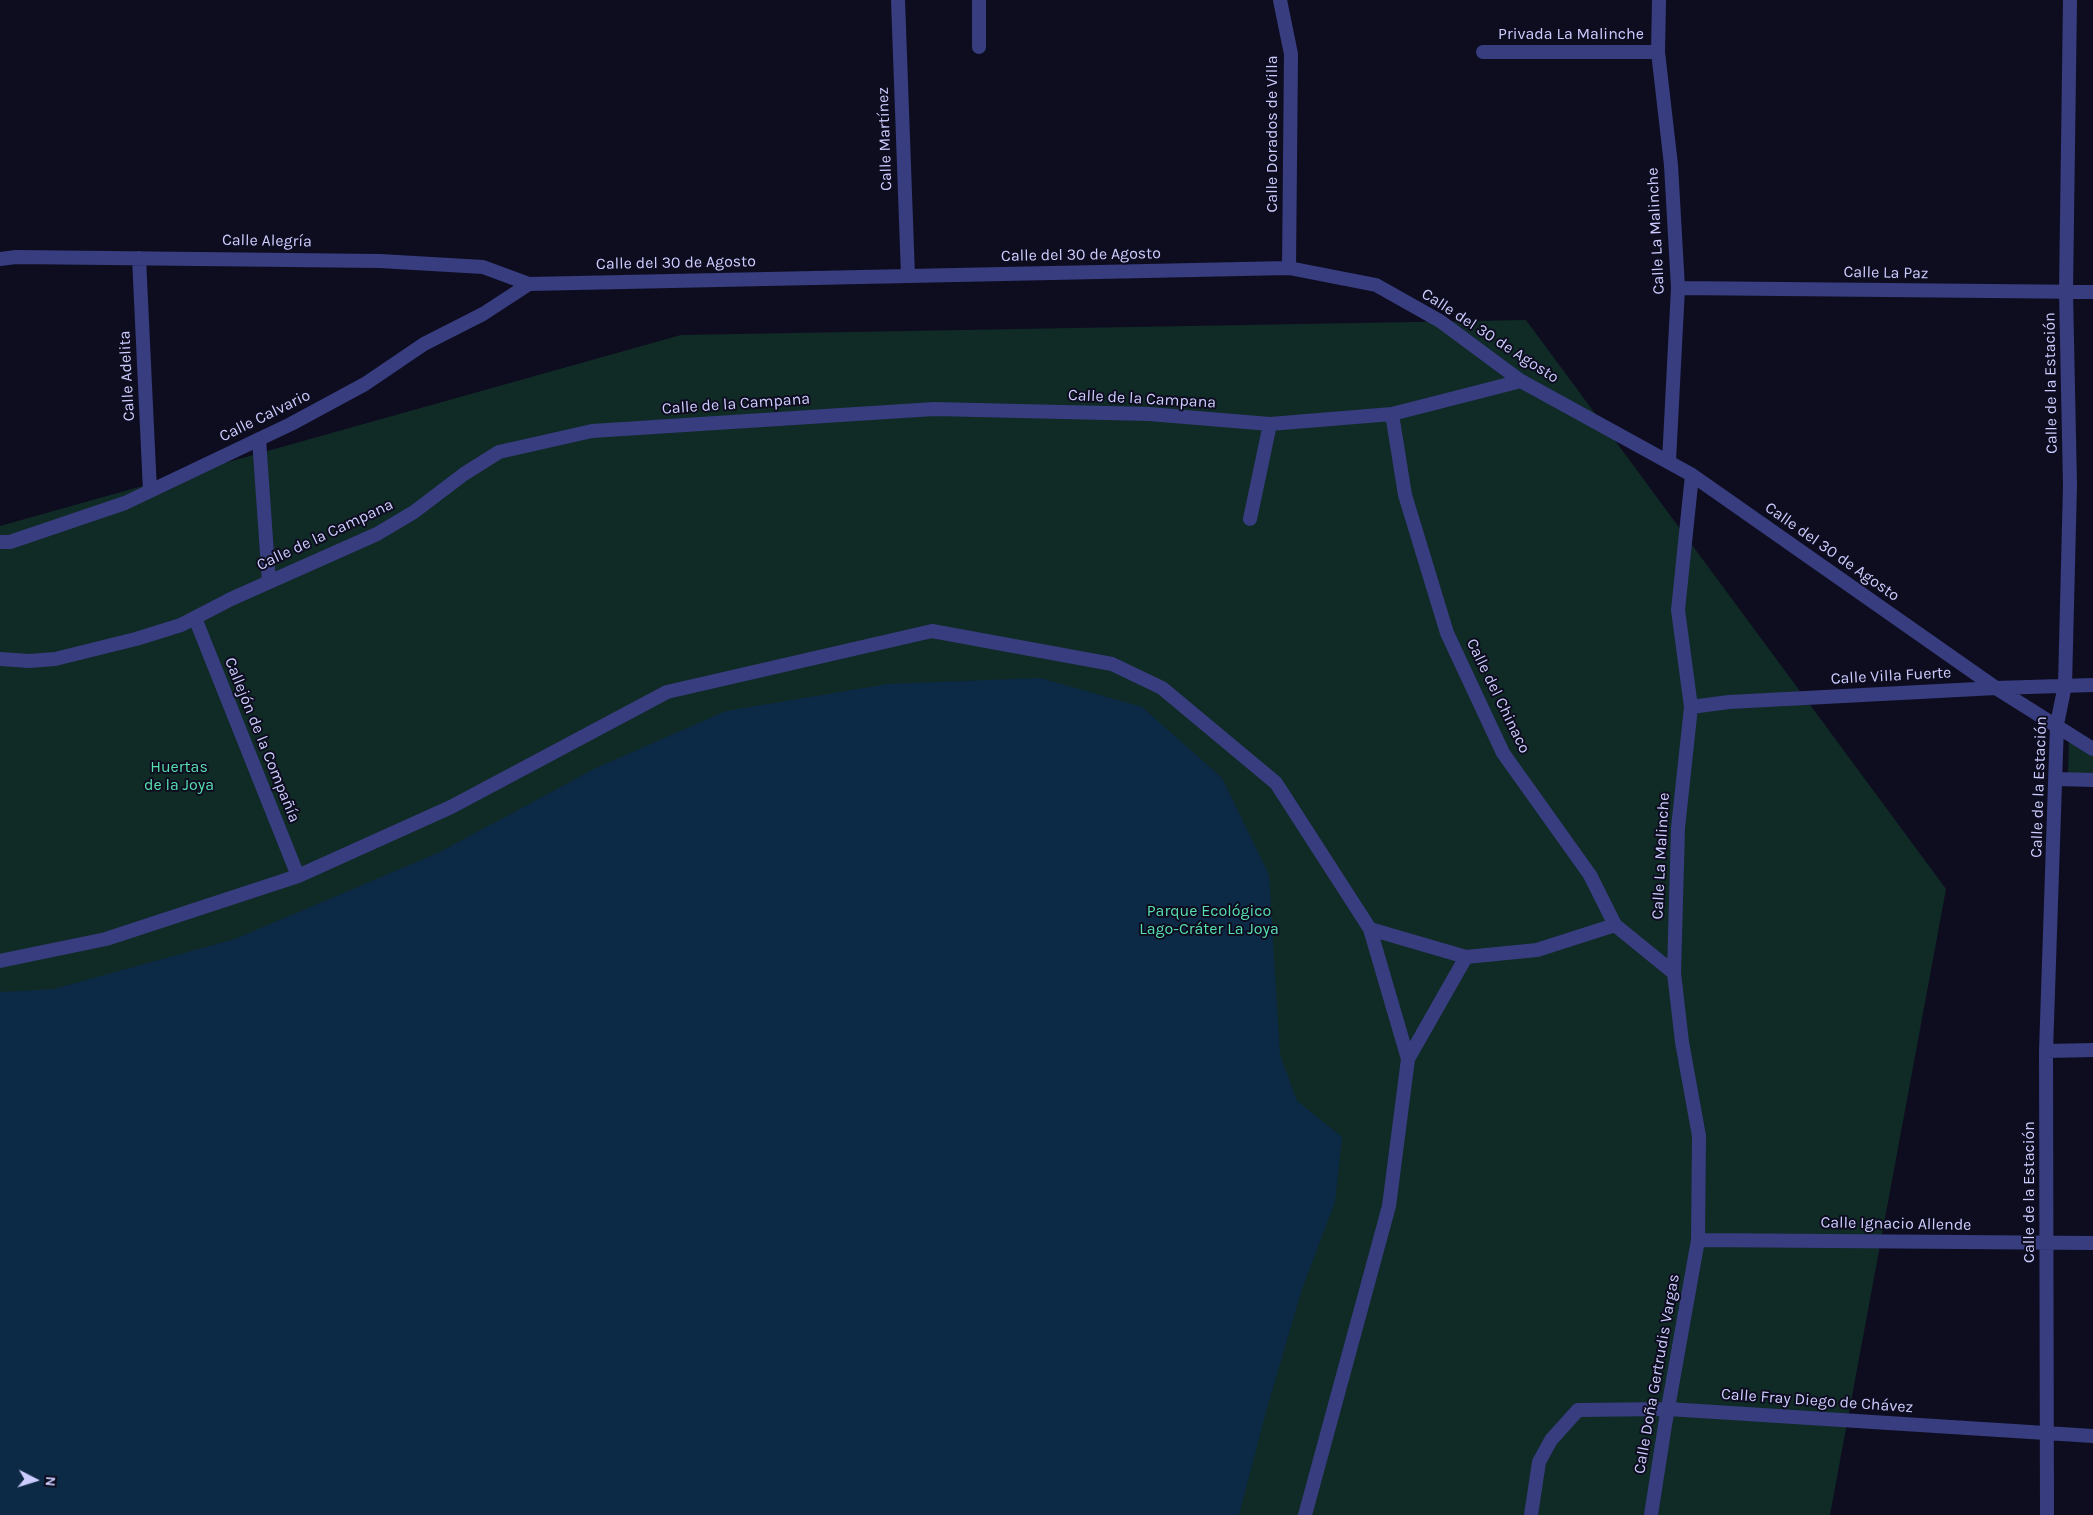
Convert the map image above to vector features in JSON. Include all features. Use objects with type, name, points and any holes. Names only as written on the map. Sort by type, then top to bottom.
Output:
[{"type":"street","name":"Calle Martínez","points":[[898,0],[908,276]]},
{"type":"street","points":[[979,0],[979,47]]},
{"type":"street","name":"Calle Dorados de Villa","points":[[1280,0],[1291,54],[1289,268]]},
{"type":"street","name":"Calle La Malinche","points":[[1659,0],[1658,52],[1671,165],[1678,288],[1669,461]]},
{"type":"street","name":"Calle de la Estación","points":[[2047,1515],[2046,1051],[2057,779],[2057,724],[2065,685],[2070,485],[2066,292],[2070,0]]},
{"type":"street","name":"Privada La Malinche","points":[[1483,52],[1658,52]]},
{"type":"street","name":"Calle Alegría","points":[[0,259],[16,257],[351,260],[483,267],[529,284]]},
{"type":"street","name":"Calle Adelita","points":[[139,258],[150,491]]},
{"type":"street","name":"Calle del 30 de Agosto","points":[[529,284],[1289,268],[1376,285],[1440,321],[1522,381],[1692,475],[1996,688],[2057,724],[2093,749]]},
{"type":"street","name":"Calle Calvario","points":[[0,542],[10,542],[125,503],[259,439],[365,384],[424,344],[483,314],[529,284]]},
{"type":"street","name":"Calle La Paz","points":[[1678,288],[2093,292]]},
{"type":"street","name":"Calle de la Campana","points":[[0,659],[29,661],[55,659],[136,639],[181,625],[269,582],[378,534],[414,512],[464,474],[500,452],[592,432],[934,410],[1149,414],[1270,424],[1392,414],[1522,381]]},
{"type":"street","name":"Calle del Chinaco","points":[[1392,414],[1406,495],[1447,633],[1503,752],[1590,875],[1615,925],[1674,973]]},
{"type":"street","points":[[1250,519],[1270,424]]},
{"type":"street","points":[[259,439],[269,582]]},
{"type":"street","name":"Calle La Malinche","points":[[1692,475],[1678,610],[1692,708],[1678,828],[1674,973],[1698,1136],[1698,1240]]},
{"type":"street","name":"Callejón de la Compañía","points":[[194,618],[298,876]]},
{"type":"street","points":[[0,961],[106,939],[298,876],[451,807],[667,692],[932,631],[1112,664],[1162,688],[1276,783],[1370,929],[1408,1059]]},
{"type":"street","name":"Calle Villa Fuerte","points":[[1692,708],[1729,702],[1996,688],[2093,685]]},
{"type":"street","points":[[2057,779],[2093,780]]},
{"type":"street","points":[[1370,929],[1466,957],[1536,950],[1615,925]]},
{"type":"street","points":[[1305,1515],[1389,1206],[1408,1059],[1466,957]]},
{"type":"street","points":[[2046,1051],[2093,1050]]},
{"type":"street","name":"Calle Ignacio Allende","points":[[1698,1240],[2093,1242]]},
{"type":"street","name":"Calle Doña Gertrudis Vargas","points":[[1651,1515],[1698,1240]]},
{"type":"street","name":"Calle Fray Diego de Chávez","points":[[1531,1515],[1539,1462],[1551,1440],[1578,1410],[1668,1409],[2093,1436]]},
{"type":"green space","name":"Parque Ecológico Lago-Cráter La Joya","points":[[1526,320],[1946,889],[1830,1515],[0,1515],[0,526],[681,335]]},
{"type":"green space","points":[[2069,740],[2093,756],[2093,773],[2068,773]]},
{"type":"water","points":[[1040,678],[1142,707],[1222,778],[1269,875],[1280,1055],[1297,1101],[1342,1137],[1335,1202],[1302,1289],[1267,1408],[1239,1515],[0,1515],[0,992],[54,989],[235,939],[440,852],[596,768],[726,711],[888,684]]},
{"type":"park label","name":"Huertas de la Joya","points":[[179,776]]}]
